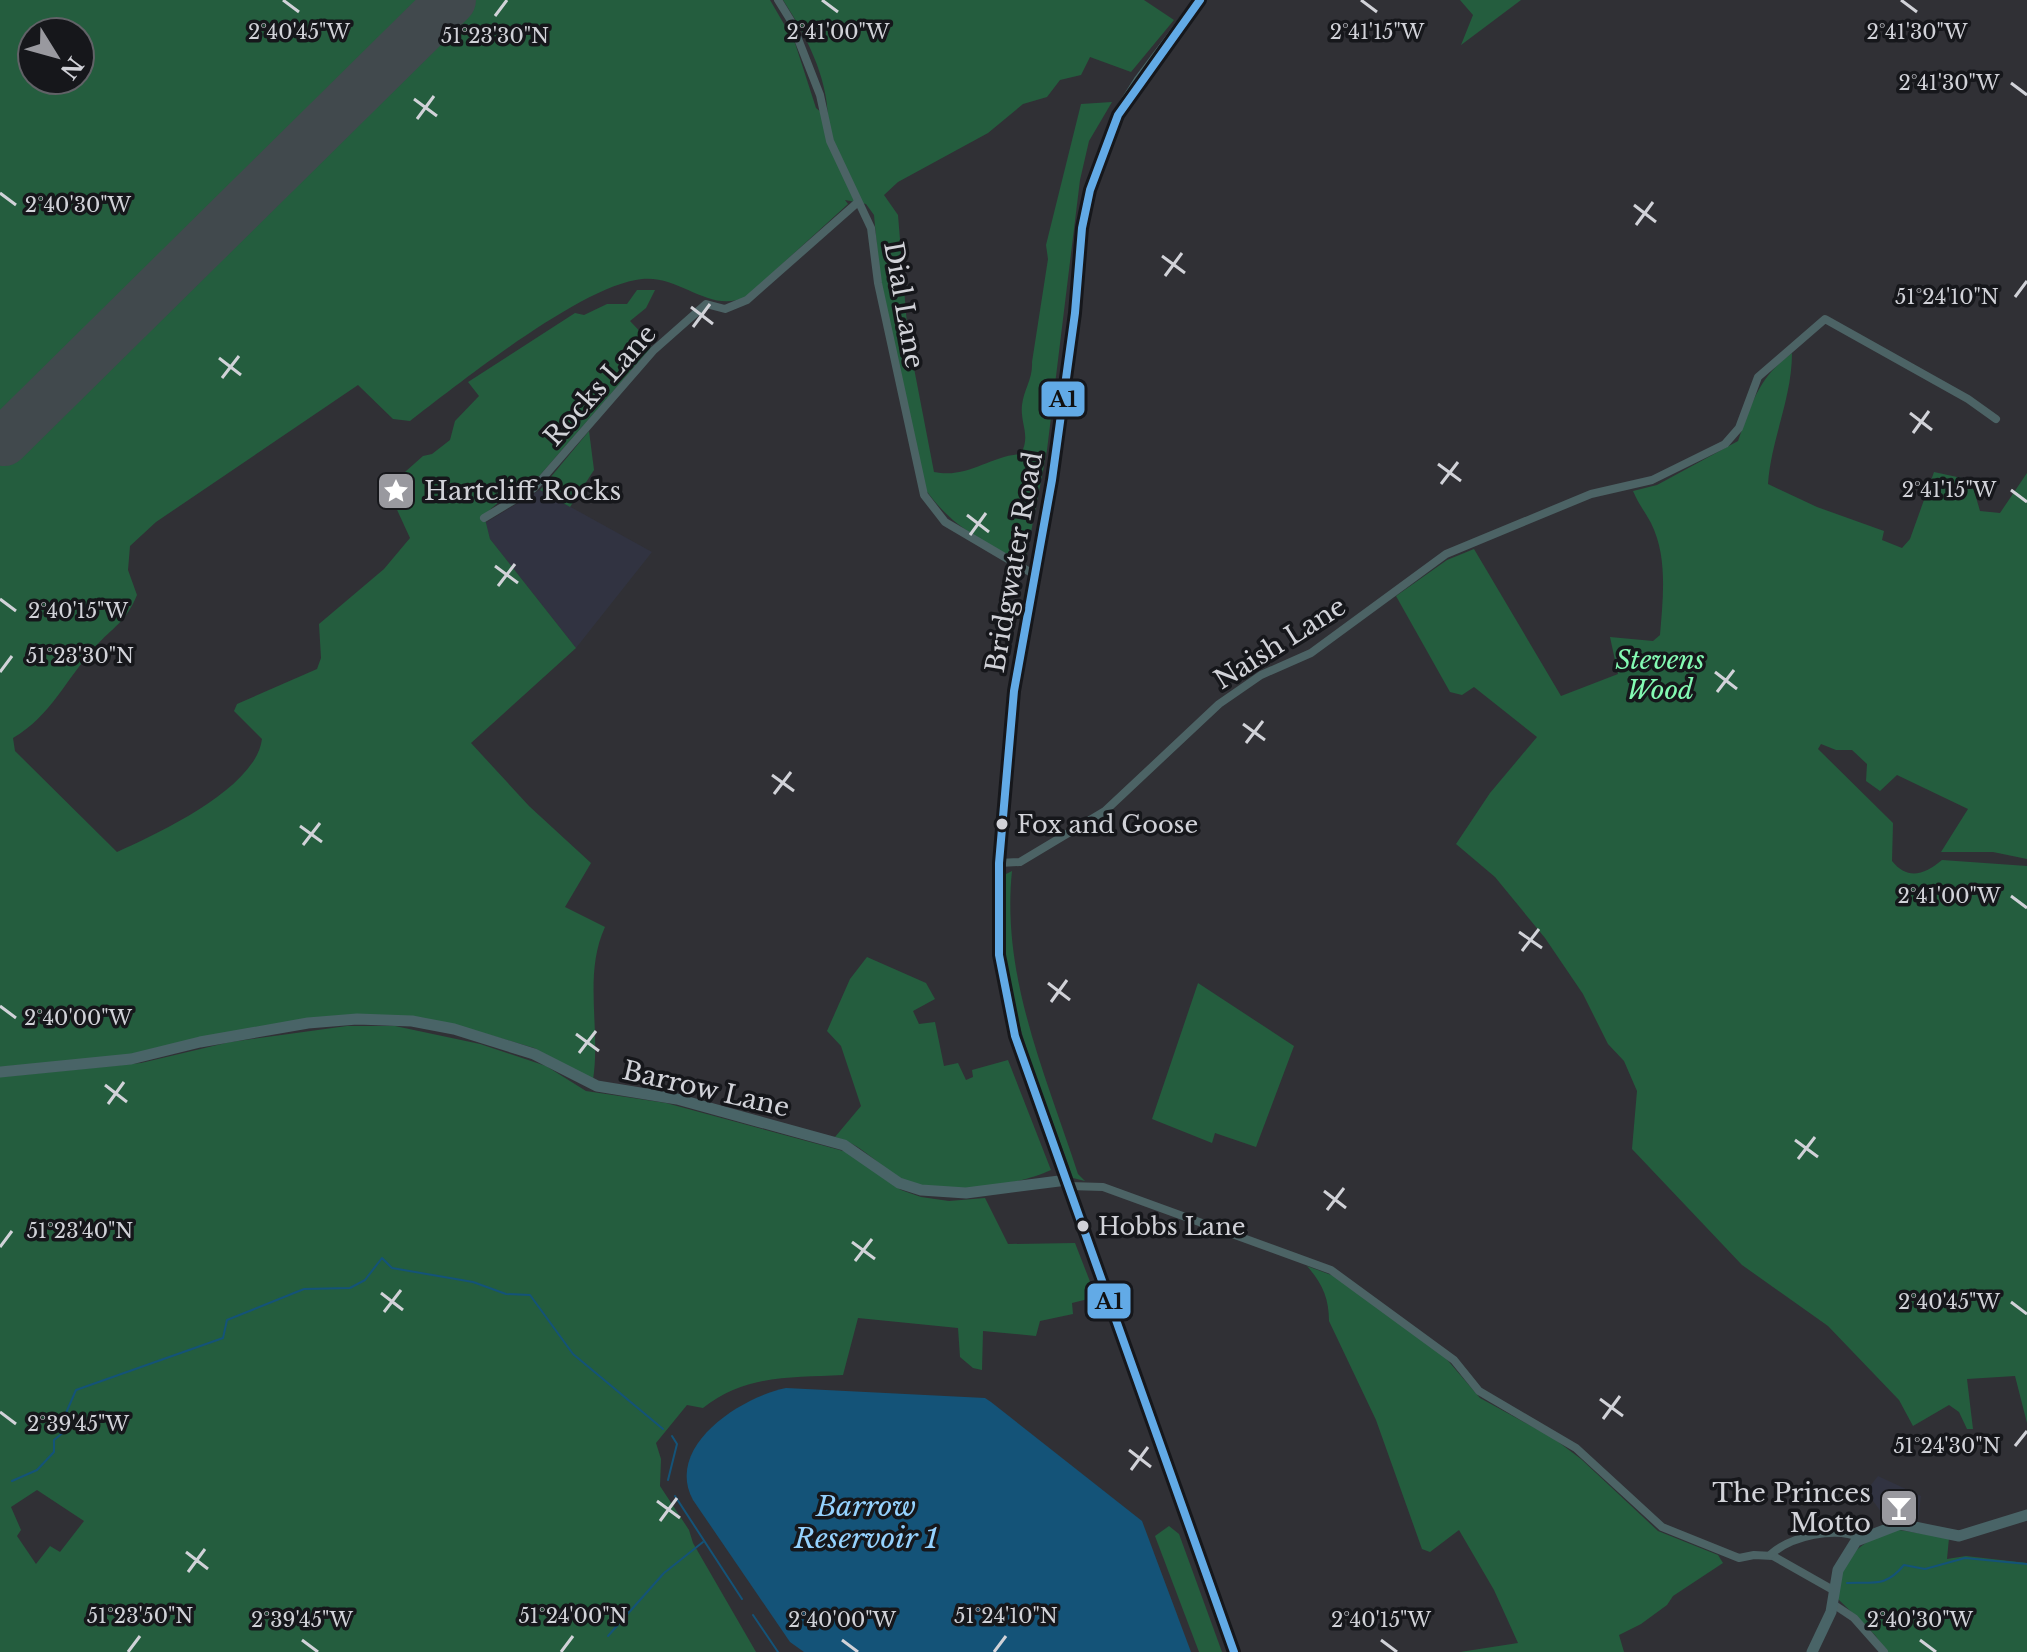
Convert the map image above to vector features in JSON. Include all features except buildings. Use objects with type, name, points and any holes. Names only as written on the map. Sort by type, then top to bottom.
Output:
[{"type":"highway","name":"Bridgwater Road","points":[[1200,0],[1140,80],[1118,115],[1090,190],[1082,228],[1075,313],[1052,480],[1014,691],[999,863],[997,933],[1005,993],[1015,1036],[1234,1652]]},
{"type":"main road","name":"Barrow Lane","points":[[0,1072],[131,1059],[200,1042],[308,1023],[357,1019],[412,1021],[454,1029],[534,1054],[597,1086],[677,1099],[844,1145],[899,1183],[921,1190],[966,1193],[1068,1183]]},
{"type":"main road","points":[[1812,1652],[1833,1604],[1833,1590],[1846,1552],[1861,1538],[1900,1524],[1959,1536],[2027,1515]]},
{"type":"street","name":"Dial Lane","points":[[778,0],[791,21],[814,80],[830,141],[871,228],[878,283],[924,495],[945,522],[1035,575]]},
{"type":"street","name":"Rocks Lane","points":[[484,518],[534,488],[654,350],[706,304],[725,309],[747,300],[858,202]]},
{"type":"street","name":"Naish Lane","points":[[999,863],[1020,862],[1105,811],[1219,704],[1261,675],[1311,653],[1446,554],[1591,494],[1652,480],[1696,461],[1733,437],[1758,377],[1825,319],[1968,399],[1996,419]]},
{"type":"street","points":[[1068,1183],[1103,1187],[1331,1270],[1454,1360],[1479,1391],[1576,1448],[1662,1527],[1739,1558],[1770,1555],[1783,1546],[1837,1531],[1861,1538]]},
{"type":"street","points":[[1770,1555],[1833,1590]]},
{"type":"street","points":[[1833,1604],[1854,1618],[1884,1652]]},
{"type":"shaded area","points":[[540,490],[652,552],[576,648],[490,539],[485,523]]},
{"type":"shaded area","name":"The Princes Motto","points":[[1878,1476],[1921,1496],[1918,1520],[1886,1519],[1866,1491]]},
{"type":"green space","points":[[0,0],[444,0],[0,436]]},
{"type":"green space","points":[[461,0],[770,0],[795,43],[816,108],[828,118],[824,87],[814,56],[783,0],[1144,0],[1174,20],[1131,72],[1090,57],[1081,75],[1060,80],[1047,97],[1023,104],[988,133],[898,182],[884,195],[898,215],[908,337],[934,472],[968,470],[1021,454],[1025,441],[1022,405],[1031,374],[1048,259],[1046,245],[1081,104],[1112,102],[1089,141],[1080,180],[1047,450],[1026,558],[1019,561],[956,523],[925,489],[880,280],[874,215],[866,204],[845,200],[848,204],[746,297],[720,301],[656,279],[642,279],[617,285],[588,298],[523,338],[410,421],[393,419],[358,385],[156,522],[130,546],[128,570],[137,595],[133,604],[48,708],[13,738],[15,751],[117,852],[203,807],[243,775],[256,757],[262,739],[234,711],[237,704],[317,669],[321,658],[319,624],[384,569],[410,538],[387,488],[423,456],[432,454],[450,440],[455,421],[479,396],[468,382],[575,313],[584,315],[607,304],[627,304],[637,290],[655,290],[646,308],[630,321],[650,342],[651,348],[534,482],[502,499],[484,515],[490,539],[576,648],[471,743],[529,806],[591,863],[565,907],[605,927],[595,964],[593,1080],[534,1048],[456,1025],[369,1015],[134,1055],[0,1067],[0,442],[11,443]]},
{"type":"green space","points":[[1460,0],[1521,0],[1461,45],[1473,15]]},
{"type":"green space","name":"Stevens Wood","points":[[1792,353],[1789,387],[1768,484],[1817,507],[1884,531],[1882,540],[1902,548],[1910,539],[1934,472],[1971,480],[1980,511],[2000,513],[2027,473],[2027,859],[1993,852],[1941,852],[1968,809],[1897,775],[1880,791],[1866,781],[1867,764],[1852,750],[1836,750],[1821,744],[1818,749],[1893,823],[1892,861],[1904,871],[1923,872],[1942,860],[2027,866],[2027,1423],[2015,1376],[1967,1379],[1973,1429],[1967,1429],[1959,1412],[1949,1405],[1913,1426],[1899,1400],[1828,1326],[1742,1265],[1632,1149],[1637,1091],[1624,1061],[1608,1044],[1583,994],[1545,938],[1495,877],[1456,844],[1490,793],[1537,737],[1474,687],[1462,695],[1450,692],[1396,596],[1447,560],[1474,549],[1561,696],[1618,674],[1610,637],[1653,641],[1660,635],[1663,578],[1660,550],[1651,523],[1633,491],[1657,485],[1738,441],[1752,403],[1764,382]]},
{"type":"green space","points":[[589,431],[594,470],[570,507],[540,490]]},
{"type":"green space","points":[[1012,871],[1010,910],[1020,987],[1040,1063],[1078,1174],[1085,1181],[1073,1178],[1034,1070],[1010,988],[1004,906],[1006,874]]},
{"type":"green space","points":[[867,957],[926,983],[935,999],[913,1011],[919,1024],[935,1022],[944,1066],[958,1063],[966,1080],[973,1077],[972,1070],[1008,1060],[1051,1170],[996,1185],[932,1188],[898,1177],[861,1149],[835,1137],[861,1106],[841,1046],[827,1031],[850,979]]},
{"type":"green space","points":[[1198,983],[1294,1046],[1256,1147],[1215,1133],[1212,1143],[1152,1119]]},
{"type":"green space","points":[[347,1026],[395,1026],[480,1044],[546,1066],[586,1091],[666,1103],[847,1152],[901,1190],[921,1197],[949,1201],[985,1198],[1008,1244],[1075,1243],[1096,1297],[1072,1303],[1073,1314],[1040,1321],[1036,1336],[983,1331],[982,1370],[973,1368],[960,1357],[958,1328],[858,1318],[843,1375],[752,1383],[719,1397],[703,1408],[687,1405],[656,1443],[661,1459],[660,1486],[689,1530],[693,1543],[756,1652],[0,1652],[0,1077],[141,1063],[230,1042]],"holes":[[[37,1490],[84,1521],[60,1552],[50,1546],[36,1564],[17,1536],[21,1530],[11,1507]]]},
{"type":"green space","points":[[1307,1266],[1334,1276],[1444,1356],[1480,1398],[1553,1438],[1581,1459],[1658,1531],[1718,1555],[1723,1563],[1673,1596],[1667,1605],[1641,1624],[1619,1635],[1624,1652],[1460,1652],[1518,1643],[1494,1590],[1459,1530],[1430,1552],[1422,1549],[1376,1420],[1329,1321],[1324,1291]]},
{"type":"green space","points":[[1169,1526],[1179,1534],[1222,1652],[1199,1652],[1155,1536]]},
{"type":"green space","points":[[1893,1529],[1949,1538],[1947,1559],[1966,1556],[2027,1563],[2027,1652],[1887,1652],[1875,1635],[1837,1598],[1843,1571],[1853,1554],[1869,1541]]},
{"type":"water","name":"Barrow Reservoir 1","points":[[786,1388],[985,1398],[1142,1521],[1191,1652],[804,1652],[790,1642],[693,1500],[687,1480],[689,1461],[698,1443],[712,1427],[748,1402]]},
{"type":"waterway","points":[[12,1481],[37,1470],[54,1452],[54,1440],[65,1431],[66,1413],[76,1390],[223,1338],[227,1320],[304,1289],[350,1288],[365,1280],[382,1258],[392,1268],[473,1282],[506,1294],[530,1295],[573,1354],[663,1429]]},
{"type":"waterway","points":[[668,1480],[677,1444],[672,1436]]},
{"type":"waterway","points":[[675,1496],[742,1599]]},
{"type":"waterway","points":[[608,1636],[664,1573],[703,1542]]},
{"type":"waterway","points":[[1847,1583],[1885,1580],[1904,1565],[1925,1569],[1965,1558],[2027,1564]]},
{"type":"waterway","points":[[753,1615],[778,1652]]},
{"type":"runway","points":[[4,441],[451,0]]},
{"type":"transit line","name":"A1","points":[[1200,0],[1118,115],[1090,190],[1082,228],[1075,313],[1052,480],[1014,691],[999,863],[999,955],[1015,1036],[1234,1652]]},
{"type":"place","name":"Hartcliff Rocks","points":[[396,491]]},
{"type":"place","name":"Fox and Goose","points":[[1002,824]]},
{"type":"place","name":"Hobbs Lane","points":[[1083,1226]]},
{"type":"place","name":"The Princes Motto","points":[[1899,1508]]}]
